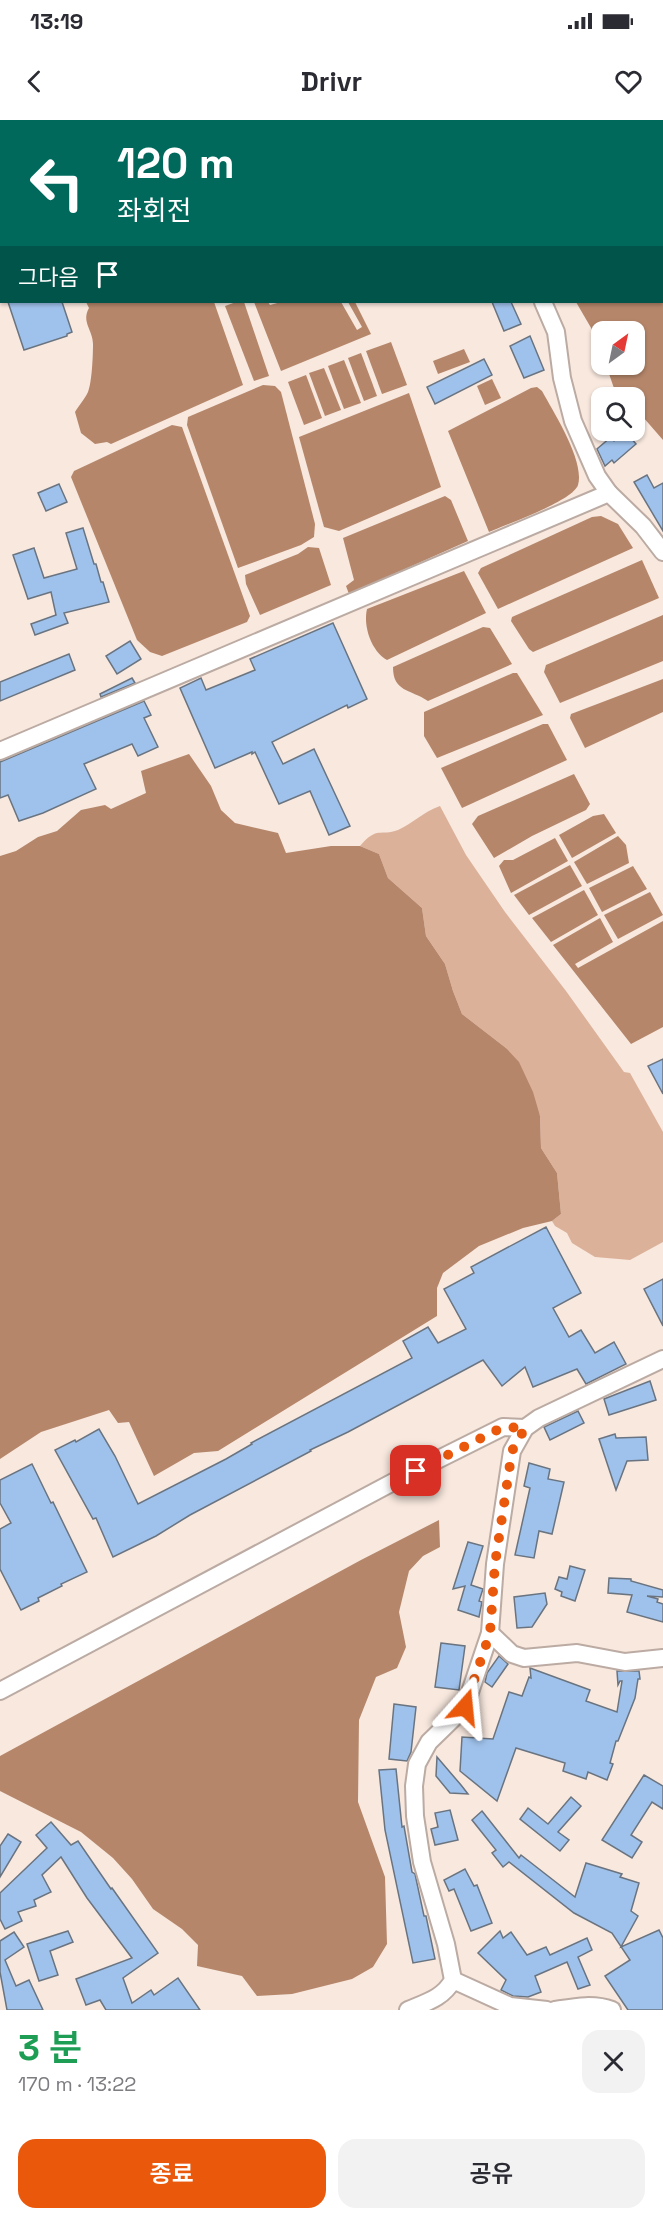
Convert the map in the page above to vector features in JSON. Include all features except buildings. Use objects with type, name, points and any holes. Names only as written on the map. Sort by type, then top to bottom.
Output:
[{"type":"street","points":[[543,303],[556,332],[562,378],[573,421],[597,476],[609,493],[643,526],[663,552]]},
{"type":"street","points":[[0,751],[609,493]]},
{"type":"street","points":[[408,2010],[438,1998],[453,1980],[446,1944],[422,1862],[415,1816],[414,1786],[417,1764],[429,1742],[465,1707],[490,1633],[495,1564],[512,1451],[525,1428],[539,1418],[663,1359]]},
{"type":"street","points":[[0,1691],[397,1480],[503,1427],[525,1428]]},
{"type":"street","points":[[490,1633],[512,1654],[524,1658],[578,1653],[626,1662],[663,1658]]},
{"type":"street","points":[[453,1980],[510,2006],[547,2010]]},
{"type":"street","points":[[555,2010],[586,2006],[599,2006],[612,2010]]},
{"type":"shaded area","points":[[86,303],[214,303],[243,385],[111,444],[107,442],[95,444],[81,433],[75,412],[88,392],[91,376],[93,344],[86,318],[89,308]]},
{"type":"shaded area","points":[[244,303],[269,376],[254,381],[225,306]]},
{"type":"shaded area","points":[[254,303],[269,303],[270,305],[342,303],[357,330],[362,327],[349,303],[356,303],[371,334],[281,371]]},
{"type":"shaded area","points":[[577,303],[663,303],[663,440],[645,419],[645,387],[614,387],[609,375],[645,375],[645,321],[591,321],[591,328]]},
{"type":"shaded area","points":[[391,342],[407,385],[382,394],[366,351]]},
{"type":"shaded area","points":[[464,349],[470,362],[438,374],[433,361]]},
{"type":"shaded area","points":[[361,353],[377,396],[364,401],[348,358]]},
{"type":"shaded area","points":[[344,360],[361,403],[344,409],[328,366]]},
{"type":"shaded area","points":[[324,368],[341,410],[325,416],[309,373]]},
{"type":"shaded area","points":[[306,375],[322,418],[304,425],[288,382]]},
{"type":"shaded area","points":[[492,379],[501,398],[485,405],[477,386]]},
{"type":"shaded area","points":[[263,385],[275,386],[281,392],[315,524],[314,537],[301,545],[238,568],[187,425],[188,417]]},
{"type":"shaded area","points":[[537,387],[542,391],[554,412],[573,451],[579,475],[578,485],[552,505],[489,532],[448,431]]},
{"type":"shaded area","points":[[409,393],[441,487],[339,531],[324,527],[299,437]]},
{"type":"shaded area","points":[[172,425],[182,427],[250,616],[247,622],[162,656],[150,652],[137,640],[71,477],[74,471]]},
{"type":"shaded area","points":[[445,496],[451,500],[468,541],[349,594],[346,586],[354,580],[343,538]]},
{"type":"shaded area","points":[[601,516],[618,524],[633,548],[498,609],[478,573],[481,568],[592,517]]},
{"type":"shaded area","points":[[308,547],[319,548],[331,585],[260,615],[246,584],[245,575],[298,554]]},
{"type":"shaded area","points":[[642,560],[659,598],[533,652],[511,621],[512,617]]},
{"type":"shaded area","points":[[464,571],[486,613],[387,660],[381,656],[367,630],[367,609]]},
{"type":"shaded area","points":[[663,615],[663,661],[560,703],[544,672],[546,665]]},
{"type":"shaded area","points":[[483,627],[490,628],[512,664],[428,701],[399,686],[393,667]]},
{"type":"shaded area","points":[[517,673],[543,715],[437,758],[424,736],[424,712]]},
{"type":"shaded area","points":[[663,679],[663,712],[585,748],[570,718],[571,714]]},
{"type":"shaded area","points":[[543,724],[548,724],[567,760],[462,808],[441,768]]},
{"type":"shaded area","points":[[189,754],[211,786],[221,810],[235,823],[278,833],[286,853],[331,846],[360,846],[379,854],[388,878],[422,908],[426,936],[445,964],[462,1014],[506,1048],[519,1062],[533,1092],[540,1116],[541,1148],[557,1173],[561,1214],[552,1221],[523,1228],[479,1246],[443,1273],[437,1288],[437,1316],[218,1451],[194,1453],[154,1476],[129,1422],[118,1423],[109,1410],[41,1432],[0,1459],[0,856],[16,851],[38,837],[57,831],[81,810],[105,805],[111,809],[146,793],[141,771]]},
{"type":"shaded area","points":[[574,774],[590,804],[586,810],[532,836],[494,858],[472,824],[478,816]]},
{"type":"shaded area","points":[[440,806],[466,855],[505,912],[566,991],[624,1072],[630,1073],[663,1132],[663,1242],[630,1260],[595,1257],[572,1243],[567,1233],[555,1226],[552,1221],[561,1214],[557,1173],[541,1148],[540,1116],[506,1048],[462,1014],[445,964],[426,936],[422,908],[388,878],[379,854],[360,846],[375,834],[398,830]]},
{"type":"shaded area","points":[[604,814],[616,833],[572,858],[559,835],[593,816]]},
{"type":"shaded area","points":[[618,836],[626,845],[629,863],[587,884],[574,862]]},
{"type":"shaded area","points":[[555,838],[568,861],[511,893],[499,866],[504,860],[513,860]]},
{"type":"shaded area","points":[[570,865],[582,886],[529,915],[514,895]]},
{"type":"shaded area","points":[[633,866],[647,889],[602,912],[589,888]]},
{"type":"shaded area","points":[[584,890],[598,915],[551,942],[532,918]]},
{"type":"shaded area","points":[[650,892],[663,915],[618,939],[604,915]]},
{"type":"shaded area","points":[[600,918],[613,942],[575,964],[578,968],[663,921],[663,1027],[631,1044],[553,945]]},
{"type":"shaded area","points":[[439,1520],[440,1547],[423,1556],[409,1571],[399,1612],[406,1647],[397,1668],[376,1677],[359,1720],[358,1802],[385,1877],[387,1944],[373,1967],[352,1979],[292,1994],[257,1996],[242,1976],[197,1966],[198,1945],[182,1929],[153,1909],[132,1879],[113,1858],[81,1832],[0,1791],[0,1756]]},
{"type":"route","points":[[416,1471],[503,1427],[525,1428],[512,1451],[495,1564],[490,1633],[465,1707]]}]
